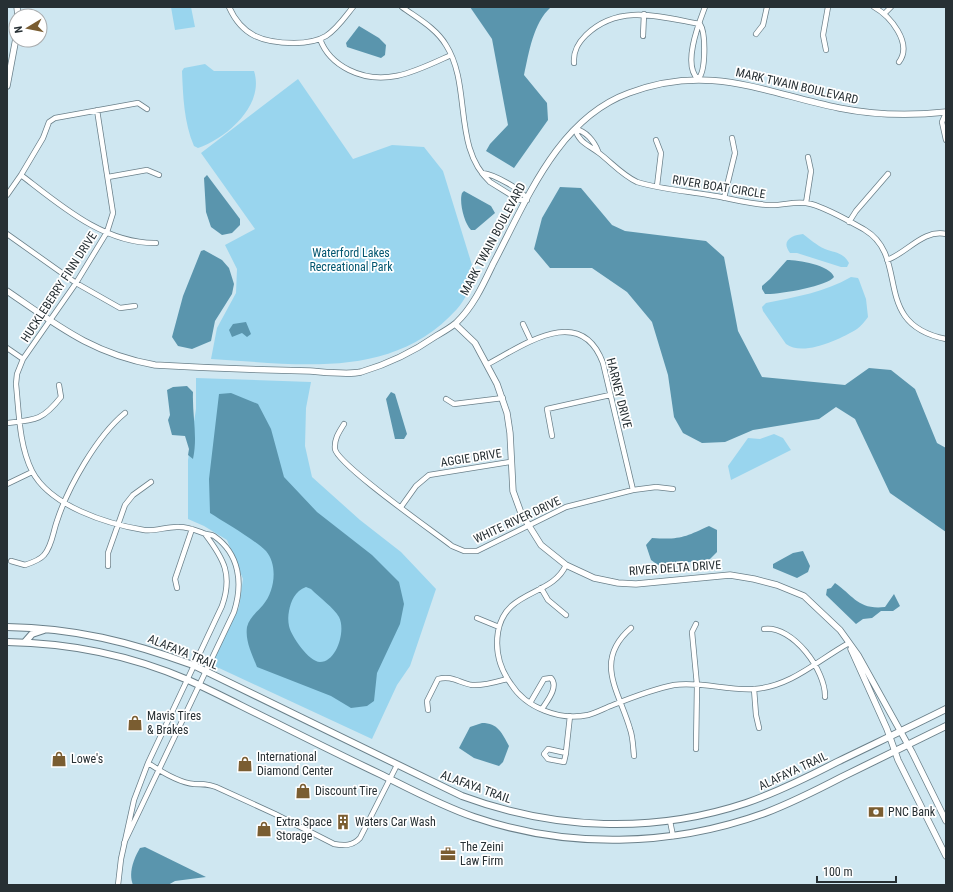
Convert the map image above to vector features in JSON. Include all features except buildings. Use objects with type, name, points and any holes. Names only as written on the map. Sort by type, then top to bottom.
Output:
[{"type":"main road","name":"ALAFAYA TRAIL","points":[[7,627],[83,633],[122,641],[194,665],[462,796],[530,816],[565,822],[605,824],[670,821],[727,809],[764,796],[946,709]]},
{"type":"main road","points":[[25,642],[32,634],[45,629]]},
{"type":"main road","name":"ALAFAYA TRAIL","points":[[7,642],[68,646],[109,654],[188,680],[456,810],[491,822],[528,832],[564,837],[600,840],[636,840],[673,836],[711,829],[768,812],[946,726]]},
{"type":"street","points":[[229,7],[234,18],[251,34],[265,40],[301,43],[320,39],[336,28],[353,7]]},
{"type":"street","points":[[402,7],[435,32],[446,44],[455,66],[470,149],[475,163],[490,182],[518,200],[527,200]]},
{"type":"street","points":[[700,24],[703,34],[704,70],[698,79],[693,71],[692,49],[694,33],[700,24],[705,7]]},
{"type":"street","points":[[756,34],[763,25],[767,7]]},
{"type":"street","points":[[826,50],[822,35],[828,7]]},
{"type":"street","points":[[874,7],[884,14],[895,28],[902,42],[903,55],[899,62]]},
{"type":"street","points":[[884,14],[891,7]]},
{"type":"street","points":[[574,63],[576,47],[594,29],[616,17],[630,14],[644,14],[700,24]]},
{"type":"street","points":[[643,36],[644,14]]},
{"type":"street","points":[[320,39],[325,51],[340,65],[357,74],[377,78],[395,77],[411,73],[451,55]]},
{"type":"street","points":[[7,86],[14,48]]},
{"type":"street","name":"MARK TWAIN BOULEVARD","points":[[7,291],[76,338],[104,351],[134,361],[155,365],[358,373],[412,352],[456,324],[475,299],[541,172],[574,129],[603,106],[626,94],[663,83],[698,79],[734,82],[830,106],[862,112],[908,115],[946,113]]},
{"type":"street","points":[[7,195],[43,138],[49,122],[55,118],[138,102],[147,109]]},
{"type":"street","name":"HUCKLEBERRY FINN DRIVE","points":[[97,110],[113,213],[107,232],[76,283],[23,359],[17,374],[20,422],[25,452],[32,472],[49,493],[64,504],[118,525],[146,530],[163,527],[192,529],[205,534],[213,535],[228,549],[235,563],[240,580],[239,597],[234,612],[124,844]]},
{"type":"street","points":[[946,113],[942,122],[946,140]]},
{"type":"street","name":"RIVER BOAT CIRCLE","points":[[574,129],[580,140],[592,149],[598,151]]},
{"type":"street","name":"RIVER BOAT CIRCLE","points":[[574,129],[584,133],[593,142],[598,151],[627,177],[644,184],[768,205],[806,203],[819,207],[865,230],[880,246],[905,318],[912,326],[922,332],[946,339]]},
{"type":"street","points":[[724,198],[735,152],[732,138]]},
{"type":"street","points":[[656,140],[661,153],[657,186]]},
{"type":"street","points":[[806,203],[811,171],[808,157]]},
{"type":"street","points":[[108,177],[147,170],[159,175]]},
{"type":"street","points":[[482,173],[492,175],[522,193],[527,200]]},
{"type":"street","points":[[849,222],[856,211],[888,174]]},
{"type":"street","points":[[21,175],[87,223],[107,232],[141,243],[156,243]]},
{"type":"street","points":[[7,234],[76,283],[120,308],[135,306]]},
{"type":"street","points":[[886,260],[896,256],[931,234],[946,234]]},
{"type":"street","name":"RIVER DELTA DRIVE","points":[[456,324],[475,343],[488,364],[502,398],[510,433],[510,462],[513,491],[528,526],[541,545],[566,565],[594,578],[618,583],[636,584],[730,575],[777,585],[804,596],[829,618],[858,655],[908,745],[946,821]]},
{"type":"street","points":[[523,324],[531,341]]},
{"type":"street","name":"HARNEY DRIVE","points":[[488,364],[544,335],[559,332],[573,333],[582,336],[592,344],[600,356],[633,490]]},
{"type":"street","points":[[7,348],[23,359]]},
{"type":"street","points":[[7,423],[41,418],[50,411],[61,397],[59,385]]},
{"type":"street","points":[[552,436],[546,409],[610,395]]},
{"type":"street","points":[[446,398],[454,404],[502,398]]},
{"type":"street","points":[[11,561],[26,565],[44,556],[50,544],[57,520],[85,462],[95,446],[115,421],[124,413]]},
{"type":"street","name":"WHITE RIVER DRIVE","points":[[344,424],[336,438],[335,449],[339,457],[452,546],[464,552],[476,551],[566,507],[633,490],[656,487],[673,489]]},
{"type":"street","name":"AGGIE DRIVE","points":[[401,507],[416,486],[429,475],[510,462]]},
{"type":"street","points":[[7,484],[32,472]]},
{"type":"street","points":[[108,566],[108,553],[126,505],[133,495],[151,482]]},
{"type":"street","points":[[177,588],[175,579],[192,529]]},
{"type":"street","name":"HUCKLEBERRY FINN DRIVE","points":[[118,885],[124,844],[134,800],[148,763],[188,680],[227,593],[227,572],[221,556],[205,534]]},
{"type":"street","points":[[566,565],[563,572],[554,581],[519,599],[505,614],[499,627],[497,652],[499,661],[507,679],[513,687],[530,703],[553,713],[570,716],[588,715],[620,702],[675,685],[754,689],[770,686],[788,680],[816,665],[849,643]]},
{"type":"street","points":[[541,588],[548,600],[566,615]]},
{"type":"street","points":[[477,618],[499,627]]},
{"type":"street","points":[[696,624],[692,632],[697,685],[696,749]]},
{"type":"street","points":[[631,628],[623,635],[613,654],[610,669],[612,682],[631,730],[634,756]]},
{"type":"street","points":[[764,629],[774,629],[789,637],[800,646],[816,665],[826,686],[825,697]]},
{"type":"street","name":"RIVER DELTA DRIVE","points":[[849,643],[890,736],[895,751],[946,856]]},
{"type":"street","points":[[428,710],[427,701],[438,679],[445,677],[474,685],[490,684],[507,679]]},
{"type":"street","points":[[530,703],[544,679],[551,678],[554,682],[554,687],[542,709]]},
{"type":"street","points":[[754,689],[756,715],[759,728]]},
{"type":"street","points":[[566,753],[548,749],[544,754],[548,759],[564,762],[566,753],[570,716]]},
{"type":"street","points":[[148,763],[158,770],[187,782],[206,783],[216,786],[334,844],[342,846],[357,842],[360,838],[397,765]]},
{"type":"street","points":[[670,821],[673,836]]},
{"type":"green space","points":[[171,7],[191,7],[195,27],[175,30]]},
{"type":"green space","points":[[205,64],[214,71],[254,71],[256,84],[254,96],[249,108],[241,118],[221,137],[198,148],[194,146],[186,119],[182,71],[184,68]]},
{"type":"green space","name":"Waterford Lakes Recreational Park","points":[[298,79],[353,159],[392,145],[424,147],[443,171],[476,278],[457,309],[431,332],[403,348],[374,358],[342,363],[310,364],[211,359],[217,328],[236,293],[237,269],[225,245],[255,229],[201,153]]},
{"type":"green space","points":[[803,234],[816,244],[825,249],[838,253],[847,259],[849,263],[847,267],[841,267],[797,253],[790,253],[786,245],[789,239]]},
{"type":"green space","points":[[851,277],[858,278],[859,280],[866,299],[868,317],[857,329],[832,342],[812,348],[802,349],[786,344],[763,311],[762,307],[766,303],[831,287]]},
{"type":"green space","points":[[196,378],[311,382],[306,408],[305,446],[312,477],[360,520],[401,552],[436,589],[410,666],[397,685],[372,739],[219,668],[217,669],[213,665],[215,656],[239,607],[243,579],[227,540],[204,526],[188,519],[188,460],[196,409]]},
{"type":"green space","points":[[774,434],[783,438],[791,450],[731,480],[728,466],[748,438],[760,439]]},
{"type":"shaded area","points":[[470,7],[551,7],[540,21],[536,30],[524,75],[547,103],[548,120],[514,168],[486,151],[490,144],[508,125],[492,39]]},
{"type":"shaded area","points":[[359,26],[379,38],[386,45],[385,55],[381,58],[347,47],[346,43]]},
{"type":"shaded area","points":[[207,175],[240,219],[240,225],[232,233],[222,235],[211,227],[206,212],[204,178]]},
{"type":"shaded area","points":[[560,187],[581,188],[612,225],[625,231],[706,241],[724,257],[738,331],[762,377],[845,385],[869,368],[891,370],[915,389],[937,443],[946,448],[946,532],[890,493],[855,419],[836,407],[819,419],[753,430],[725,442],[702,443],[683,433],[674,417],[668,375],[652,322],[627,292],[592,268],[550,268],[534,249],[542,218]]},
{"type":"shaded area","points":[[464,191],[491,206],[495,213],[475,230],[471,230],[466,223],[461,202],[462,193]]},
{"type":"shaded area","points":[[204,250],[222,260],[229,268],[234,284],[232,294],[215,321],[211,341],[192,349],[178,346],[172,337],[183,296],[201,251]]},
{"type":"shaded area","points":[[787,260],[806,262],[820,266],[827,269],[834,277],[813,287],[765,294],[762,286]]},
{"type":"shaded area","points":[[246,322],[251,334],[247,337],[242,333],[232,337],[229,330],[233,324]]},
{"type":"shaded area","points":[[187,386],[193,392],[195,442],[193,459],[188,455],[189,449],[185,436],[172,435],[168,420],[170,415],[167,390],[173,387]]},
{"type":"shaded area","points":[[391,392],[395,394],[407,434],[404,439],[395,439],[386,399]]},
{"type":"shaded area","points":[[231,393],[258,404],[271,429],[284,477],[317,512],[372,555],[399,582],[404,604],[400,624],[377,673],[374,701],[367,706],[351,708],[331,696],[257,667],[248,642],[247,627],[270,593],[274,578],[272,563],[266,551],[210,513],[209,479],[219,394]],"holes":[[[306,587],[311,589],[334,610],[341,623],[341,637],[335,651],[326,661],[320,662],[311,658],[301,648],[293,636],[288,622],[289,611],[294,597],[299,591]]]},
{"type":"shaded area","points":[[709,526],[717,530],[717,552],[709,560],[658,565],[651,560],[646,545],[652,538],[669,539],[682,537]]},
{"type":"shaded area","points":[[803,551],[810,566],[808,572],[797,578],[773,568],[773,564],[793,553]]},
{"type":"shaded area","points":[[835,583],[862,604],[868,606],[885,607],[894,594],[900,606],[893,611],[881,611],[872,618],[863,619],[856,624],[826,595],[827,589],[831,588]]},
{"type":"shaded area","points":[[487,723],[496,727],[502,733],[509,746],[503,762],[499,766],[474,758],[459,748],[470,727]]},
{"type":"shaded area","points":[[145,847],[206,877],[175,881],[168,885],[133,885],[131,871],[134,861],[140,848]]},
{"type":"place","name":"Mavis Tires & Brakes","points":[[135,723]]},
{"type":"place","name":"Lowe's","points":[[59,759]]},
{"type":"place","name":"International Diamond Center","points":[[245,764]]},
{"type":"place","name":"Discount Tire","points":[[303,791]]},
{"type":"place","name":"PNC Bank","points":[[876,812]]},
{"type":"place","name":"Waters Car Wash","points":[[343,822]]},
{"type":"place","name":"Extra Space Storage","points":[[264,829]]},
{"type":"place","name":"The Zeini Law Firm","points":[[448,854]]}]
